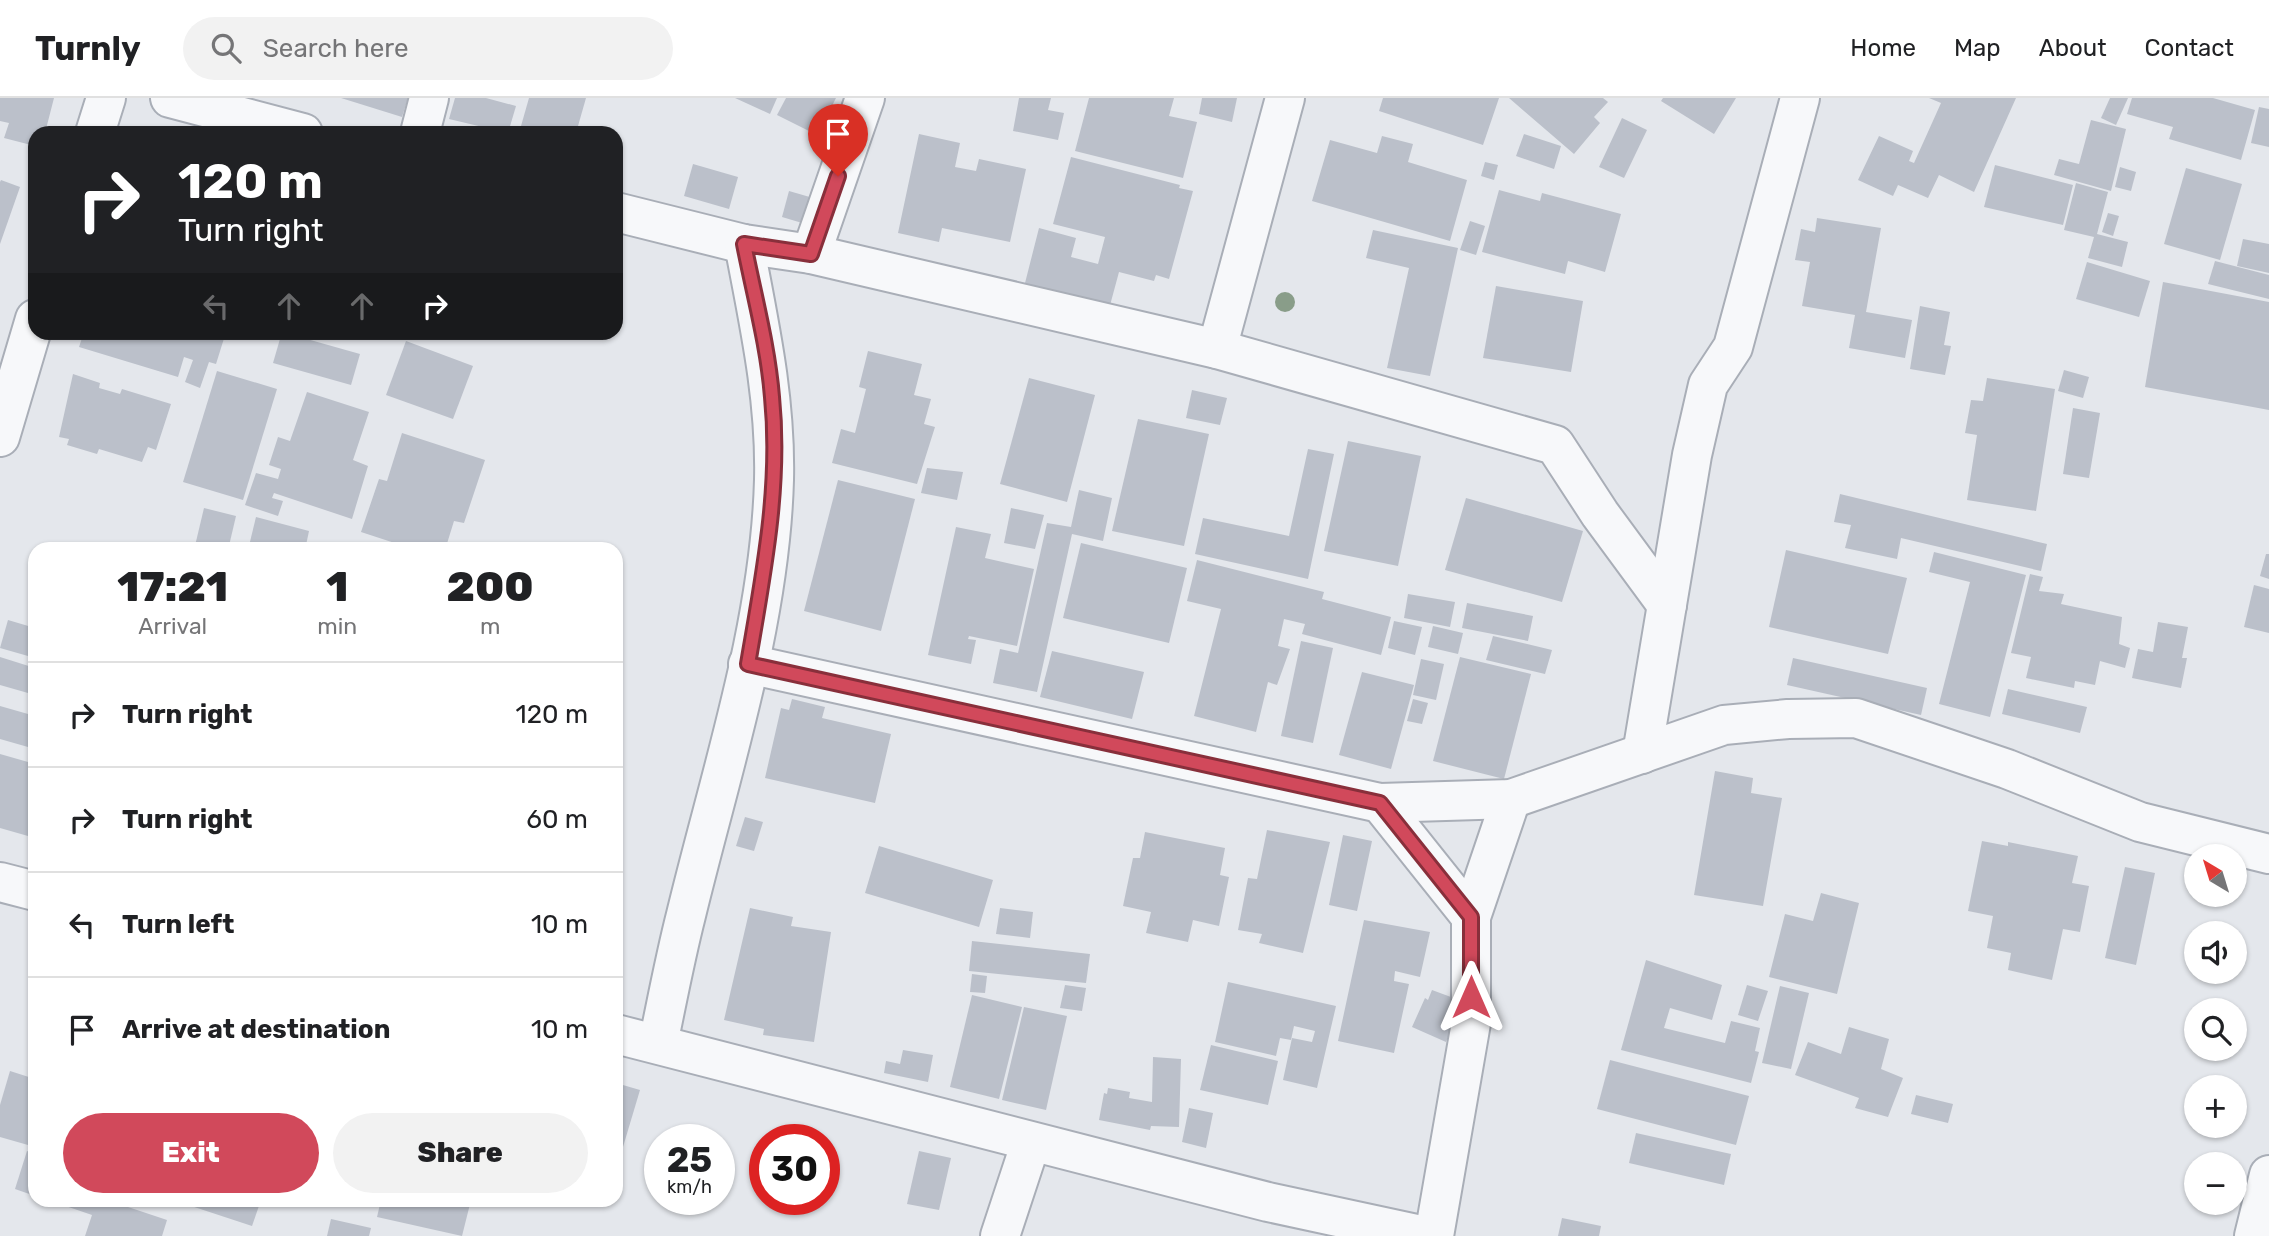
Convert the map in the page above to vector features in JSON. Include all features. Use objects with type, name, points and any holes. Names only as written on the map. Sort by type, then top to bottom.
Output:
[{"type":"street","points":[[97,126],[106,98]]},
{"type":"street","points":[[170,98],[276,126]]},
{"type":"street","points":[[422,126],[429,98]]},
{"type":"street","points":[[811,254],[865,98]]},
{"type":"street","points":[[1217,349],[1285,98]]},
{"type":"street","points":[[1642,754],[1692,455],[1708,385],[1733,347],[1800,98]]},
{"type":"street","points":[[623,214],[744,244],[811,254],[1217,349],[1555,445],[1600,514],[1667,605]]},
{"type":"street","points":[[658,1044],[685,915],[714,813],[748,664],[764,577],[774,481],[772,397],[744,244]]},
{"type":"street","points":[[0,437],[29,340]]},
{"type":"street","points":[[748,664],[1380,803],[1511,799],[1724,725],[1788,719],[1856,718],[2007,769],[2140,822],[2269,853]]},
{"type":"street","points":[[1434,1236],[1471,1023],[1471,917],[1511,799]]},
{"type":"street","points":[[1380,803],[1471,917]]},
{"type":"street","points":[[0,882],[28,889]]},
{"type":"street","points":[[623,1036],[1268,1202],[1426,1236]]},
{"type":"street","points":[[1000,1236],[1031,1142]]},
{"type":"street","points":[[2254,1236],[2269,1175]]},
{"type":"building","points":[[0,98],[54,98],[47,126],[28,126],[28,144],[4,138],[9,123],[0,121]]},
{"type":"building","points":[[341,98],[408,98],[402,117]]},
{"type":"building","points":[[455,98],[486,98],[516,106],[510,126],[478,126],[449,119]]},
{"type":"building","points":[[529,98],[586,98],[578,126],[521,126]]},
{"type":"building","points":[[735,98],[777,98],[770,114]]},
{"type":"building","points":[[786,98],[836,98],[817,135],[777,115]]},
{"type":"building","points":[[1019,98],[1051,98],[1048,110],[1064,113],[1058,140],[1013,131]]},
{"type":"building","points":[[1089,98],[1174,98],[1169,116],[1197,122],[1183,178],[1075,151]]},
{"type":"building","points":[[1202,98],[1237,98],[1232,122],[1199,114]]},
{"type":"building","points":[[1383,98],[1499,98],[1483,145],[1379,111]]},
{"type":"building","points":[[1509,98],[1603,98],[1608,102],[1594,117],[1600,123],[1574,154]]},
{"type":"building","points":[[1663,98],[1736,98],[1714,134],[1661,101]]},
{"type":"building","points":[[1929,98],[2016,98],[1974,192],[1939,175],[1928,198],[1898,185],[1893,196],[1858,180],[1879,136],[1913,151],[1909,161],[1914,163],[1941,103]]},
{"type":"building","points":[[2110,98],[2128,98],[2116,125],[2101,118]]},
{"type":"building","points":[[2132,98],[2213,98],[2255,110],[2241,160],[2169,139],[2173,127],[2127,114]]},
{"type":"building","points":[[2259,107],[2269,109],[2269,147],[2251,143]]},
{"type":"building","points":[[1622,118],[1647,130],[1624,178],[1599,167]]},
{"type":"building","points":[[2091,120],[2126,129],[2111,191],[2054,175],[2059,159],[2079,164]]},
{"type":"building","points":[[919,134],[960,143],[955,167],[976,171],[979,159],[1026,169],[1010,242],[942,228],[939,242],[898,233]]},
{"type":"building","points":[[1524,134],[1561,146],[1554,169],[1516,156]]},
{"type":"building","points":[[1382,136],[1413,144],[1408,162],[1467,180],[1450,241],[1312,201],[1330,140],[1377,153]]},
{"type":"building","points":[[1071,157],[1180,185],[1179,188],[1193,191],[1169,279],[1156,275],[1154,281],[1119,272],[1109,309],[1024,287],[1039,228],[1076,238],[1071,257],[1098,264],[1105,237],[1053,224]]},
{"type":"building","points":[[1485,162],[1498,165],[1494,180],[1481,176]]},
{"type":"building","points":[[693,164],[738,177],[729,209],[684,196]]},
{"type":"building","points":[[1995,165],[2073,185],[2063,225],[1984,207]]},
{"type":"building","points":[[2120,167],[2136,172],[2131,191],[2115,187]]},
{"type":"building","points":[[2186,168],[2242,184],[2220,260],[2164,244]]},
{"type":"building","points":[[1,180],[20,187],[0,244],[0,182]]},
{"type":"building","points":[[2076,183],[2108,192],[2097,234],[2128,242],[2122,267],[2088,258],[2094,237],[2064,230]]},
{"type":"building","points":[[1499,190],[1540,201],[1542,193],[1621,214],[1605,272],[1568,261],[1565,274],[1482,252]]},
{"type":"building","points":[[789,191],[827,202],[819,228],[782,217]]},
{"type":"building","points":[[2108,213],[2119,216],[2113,236],[2102,232]]},
{"type":"building","points":[[1817,218],[1881,228],[1866,312],[1912,320],[1905,358],[1849,348],[1855,315],[1802,306],[1810,262],[1795,260],[1801,229],[1815,232]]},
{"type":"building","points":[[1470,221],[1485,226],[1476,255],[1460,250]]},
{"type":"building","points":[[1373,230],[1458,248],[1430,376],[1387,368],[1409,268],[1366,258]]},
{"type":"building","points":[[2243,239],[2269,244],[2269,273],[2237,266]]},
{"type":"building","points":[[2215,261],[2269,275],[2269,299],[2208,284]]},
{"type":"building","points":[[2087,262],[2150,281],[2139,317],[2076,299]]},
{"type":"building","points":[[2163,282],[2269,302],[2269,410],[2145,387]]},
{"type":"building","points":[[1496,286],[1583,301],[1571,372],[1483,358]]},
{"type":"building","points":[[1920,306],[1950,312],[1944,345],[1951,346],[1945,375],[1910,369]]},
{"type":"building","points":[[81,340],[224,340],[216,364],[209,362],[200,388],[185,382],[193,360],[184,357],[178,377],[79,347]]},
{"type":"building","points":[[280,340],[310,340],[360,354],[351,385],[273,363]]},
{"type":"building","points":[[406,341],[473,366],[453,419],[386,395]]},
{"type":"building","points":[[868,351],[922,364],[914,395],[931,399],[924,424],[935,427],[917,484],[832,463],[841,429],[855,433],[866,389],[859,387]]},
{"type":"building","points":[[2064,370],[2089,377],[2083,398],[2058,391]]},
{"type":"building","points":[[217,371],[277,389],[243,500],[183,482]]},
{"type":"building","points":[[73,374],[100,383],[99,388],[120,394],[122,389],[171,404],[156,450],[148,447],[142,462],[99,449],[97,454],[67,445],[69,439],[59,437]]},
{"type":"building","points":[[1029,378],[1095,395],[1067,502],[1000,484]]},
{"type":"building","points":[[1987,378],[2055,389],[2036,511],[1967,500],[1977,435],[1965,433],[1971,400],[1983,401]]},
{"type":"building","points":[[1192,390],[1227,398],[1220,425],[1186,418]]},
{"type":"building","points":[[307,392],[369,412],[353,460],[368,466],[352,519],[274,493],[272,498],[283,501],[278,516],[245,505],[256,473],[278,479],[281,469],[269,465],[278,437],[290,441]]},
{"type":"building","points":[[2073,408],[2100,413],[2089,478],[2063,474]]},
{"type":"building","points":[[1138,419],[1209,434],[1184,546],[1112,531]]},
{"type":"building","points":[[402,433],[485,460],[464,523],[454,521],[447,542],[392,542],[361,532],[379,479],[387,481]]},
{"type":"building","points":[[1348,441],[1421,456],[1398,566],[1324,551]]},
{"type":"building","points":[[1308,449],[1334,454],[1308,579],[1195,554],[1203,518],[1289,536]]},
{"type":"building","points":[[927,468],[963,472],[957,500],[921,493]]},
{"type":"building","points":[[838,480],[915,499],[881,631],[804,611]]},
{"type":"building","points":[[1079,490],[1112,498],[1103,541],[1072,534],[1037,692],[993,683],[1000,649],[1018,653],[1047,523],[1071,527]]},
{"type":"building","points":[[1840,494],[2047,544],[2041,571],[1901,538],[1897,559],[1845,548],[1851,525],[1834,522]]},
{"type":"building","points":[[1466,498],[1583,531],[1562,602],[1445,570]]},
{"type":"building","points":[[204,508],[236,516],[230,542],[196,542]]},
{"type":"building","points":[[1011,508],[1044,515],[1035,549],[1004,543]]},
{"type":"building","points":[[256,517],[309,531],[307,542],[250,542]]},
{"type":"building","points":[[956,527],[991,534],[985,558],[1034,569],[1017,646],[969,636],[968,639],[976,640],[971,664],[928,655]]},
{"type":"building","points":[[1081,543],[1187,568],[1169,643],[1063,618]]},
{"type":"building","points":[[1786,550],[1907,578],[1888,654],[1769,627]]},
{"type":"building","points":[[1934,552],[2026,575],[1990,717],[1939,704],[1970,582],[1929,572]]},
{"type":"building","points":[[2266,554],[2269,554],[2269,579],[2260,576]]},
{"type":"building","points":[[1197,560],[1324,592],[1322,599],[1391,617],[1381,655],[1302,634],[1305,624],[1284,619],[1278,646],[1290,649],[1277,685],[1268,682],[1256,732],[1194,716],[1221,609],[1187,601]]},
{"type":"building","points":[[2030,574],[2043,577],[2039,591],[2064,594],[2061,604],[2122,617],[2119,644],[2130,648],[2125,668],[2100,661],[2095,685],[2075,681],[2074,688],[2026,678],[2031,657],[2011,653]]},
{"type":"building","points":[[2254,585],[2269,589],[2269,633],[2244,627]]},
{"type":"building","points":[[1408,594],[1455,602],[1450,627],[1404,618]]},
{"type":"building","points":[[1467,603],[1533,616],[1528,641],[1462,628]]},
{"type":"building","points":[[8,620],[28,626],[28,656],[0,648]]},
{"type":"building","points":[[1394,621],[1422,627],[1415,655],[1388,648]]},
{"type":"building","points":[[2158,622],[2188,627],[2182,658],[2187,658],[2181,688],[2132,678],[2138,649],[2153,652]]},
{"type":"building","points":[[1433,626],[1463,633],[1458,654],[1428,647]]},
{"type":"building","points":[[1493,636],[1552,650],[1545,674],[1486,660]]},
{"type":"building","points":[[1301,641],[1333,648],[1313,743],[1281,736]]},
{"type":"building","points":[[1052,651],[1144,672],[1132,719],[1040,697]]},
{"type":"building","points":[[0,657],[28,666],[28,693],[0,685]]},
{"type":"building","points":[[1460,657],[1531,674],[1504,779],[1433,761]]},
{"type":"building","points":[[1793,658],[1927,688],[1921,715],[1787,685]]},
{"type":"building","points":[[1421,659],[1444,664],[1436,700],[1413,695]]},
{"type":"building","points":[[1362,672],[1414,685],[1391,769],[1339,755]]},
{"type":"building","points":[[2008,689],[2087,707],[2080,733],[2002,714]]},
{"type":"building","points":[[792,699],[825,707],[822,718],[891,734],[875,803],[765,778],[781,708],[789,710]]},
{"type":"building","points":[[1413,699],[1428,703],[1422,724],[1407,721]]},
{"type":"building","points":[[0,706],[28,714],[28,747],[0,739]]},
{"type":"building","points":[[0,754],[28,762],[28,836],[0,828]]},
{"type":"building","points":[[1715,771],[1753,778],[1751,793],[1782,798],[1763,906],[1694,895]]},
{"type":"building","points":[[745,817],[763,822],[754,851],[736,846]]},
{"type":"building","points":[[1267,830],[1330,842],[1303,953],[1259,943],[1262,934],[1238,930],[1248,878],[1257,879]]},
{"type":"building","points":[[1145,832],[1225,848],[1220,875],[1229,877],[1219,926],[1193,920],[1188,942],[1146,933],[1151,912],[1123,906],[1133,858],[1140,858]]},
{"type":"building","points":[[1343,835],[1372,841],[1357,911],[1329,905]]},
{"type":"building","points":[[1982,841],[2008,846],[2008,842],[2078,856],[2072,883],[2089,886],[2080,932],[2063,929],[2052,980],[2008,970],[2011,953],[1987,948],[1993,916],[1968,911]]},
{"type":"building","points":[[879,846],[993,880],[979,927],[865,893]]},
{"type":"building","points":[[2125,867],[2155,873],[2136,965],[2105,958]]},
{"type":"building","points":[[1821,893],[1859,903],[1837,994],[1769,977],[1785,914],[1813,921]]},
{"type":"building","points":[[750,908],[793,917],[791,926],[831,932],[814,1042],[763,1035],[764,1029],[724,1020]]},
{"type":"building","points":[[1000,908],[1033,912],[1030,938],[996,934]]},
{"type":"building","points":[[1364,920],[1430,932],[1420,977],[1395,971],[1394,981],[1409,984],[1394,1053],[1338,1041]]},
{"type":"building","points":[[972,941],[1090,954],[1086,983],[969,971]]},
{"type":"building","points":[[1646,960],[1722,985],[1712,1020],[1670,1008],[1664,1028],[1725,1043],[1731,1021],[1760,1028],[1755,1051],[1759,1052],[1751,1083],[1621,1050]]},
{"type":"building","points":[[972,974],[987,976],[985,993],[970,992]]},
{"type":"building","points":[[1228,982],[1336,1006],[1317,1088],[1283,1080],[1292,1038],[1312,1042],[1315,1031],[1294,1026],[1291,1040],[1280,1038],[1276,1056],[1215,1042]]},
{"type":"building","points":[[1065,985],[1086,988],[1082,1011],[1060,1008]]},
{"type":"building","points":[[1747,985],[1768,991],[1758,1021],[1738,1015]]},
{"type":"building","points":[[1780,986],[1809,993],[1791,1069],[1762,1063]]},
{"type":"building","points":[[1432,990],[1459,1000],[1458,1012],[1446,1042],[1412,1027],[1425,998],[1428,1000]]},
{"type":"building","points":[[972,995],[1022,1007],[999,1099],[950,1087]]},
{"type":"building","points":[[1024,1007],[1067,1016],[1046,1110],[1002,1100]]},
{"type":"building","points":[[1849,1027],[1889,1039],[1881,1069],[1903,1078],[1888,1117],[1855,1108],[1859,1098],[1795,1075],[1808,1042],[1841,1054]]},
{"type":"building","points":[[1211,1045],[1278,1061],[1268,1105],[1200,1090]]},
{"type":"building","points":[[903,1050],[933,1055],[928,1082],[884,1073],[886,1061],[900,1064]]},
{"type":"building","points":[[1153,1057],[1181,1059],[1179,1127],[1151,1126],[1150,1130],[1099,1120],[1104,1093],[1107,1094],[1108,1088],[1130,1092],[1129,1098],[1152,1102]]},
{"type":"building","points":[[1610,1060],[1749,1096],[1736,1145],[1597,1109]]},
{"type":"building","points":[[10,1071],[28,1077],[28,1145],[0,1137],[0,1105]]},
{"type":"building","points":[[623,1085],[640,1090],[623,1147]]},
{"type":"building","points":[[1916,1095],[1953,1104],[1948,1123],[1911,1114]]},
{"type":"building","points":[[1189,1108],[1213,1113],[1206,1148],[1182,1142]]},
{"type":"building","points":[[1636,1133],[1731,1154],[1724,1185],[1629,1163]]},
{"type":"building","points":[[27,1151],[28,1194],[15,1189]]},
{"type":"building","points":[[919,1151],[951,1158],[939,1210],[907,1204]]},
{"type":"building","points":[[69,1207],[128,1207],[167,1220],[162,1236],[85,1236],[92,1215]]},
{"type":"building","points":[[194,1207],[259,1207],[252,1226]]},
{"type":"building","points":[[379,1207],[469,1207],[462,1236],[377,1217]]},
{"type":"building","points":[[1562,1218],[1601,1226],[1599,1236],[1558,1236]]},
{"type":"building","points":[[331,1219],[371,1228],[369,1236],[327,1236]]},
{"type":"route","points":[[838,176],[811,254],[744,244],[772,397],[774,481],[764,577],[748,664],[1380,803],[1471,917],[1471,997]]}]
